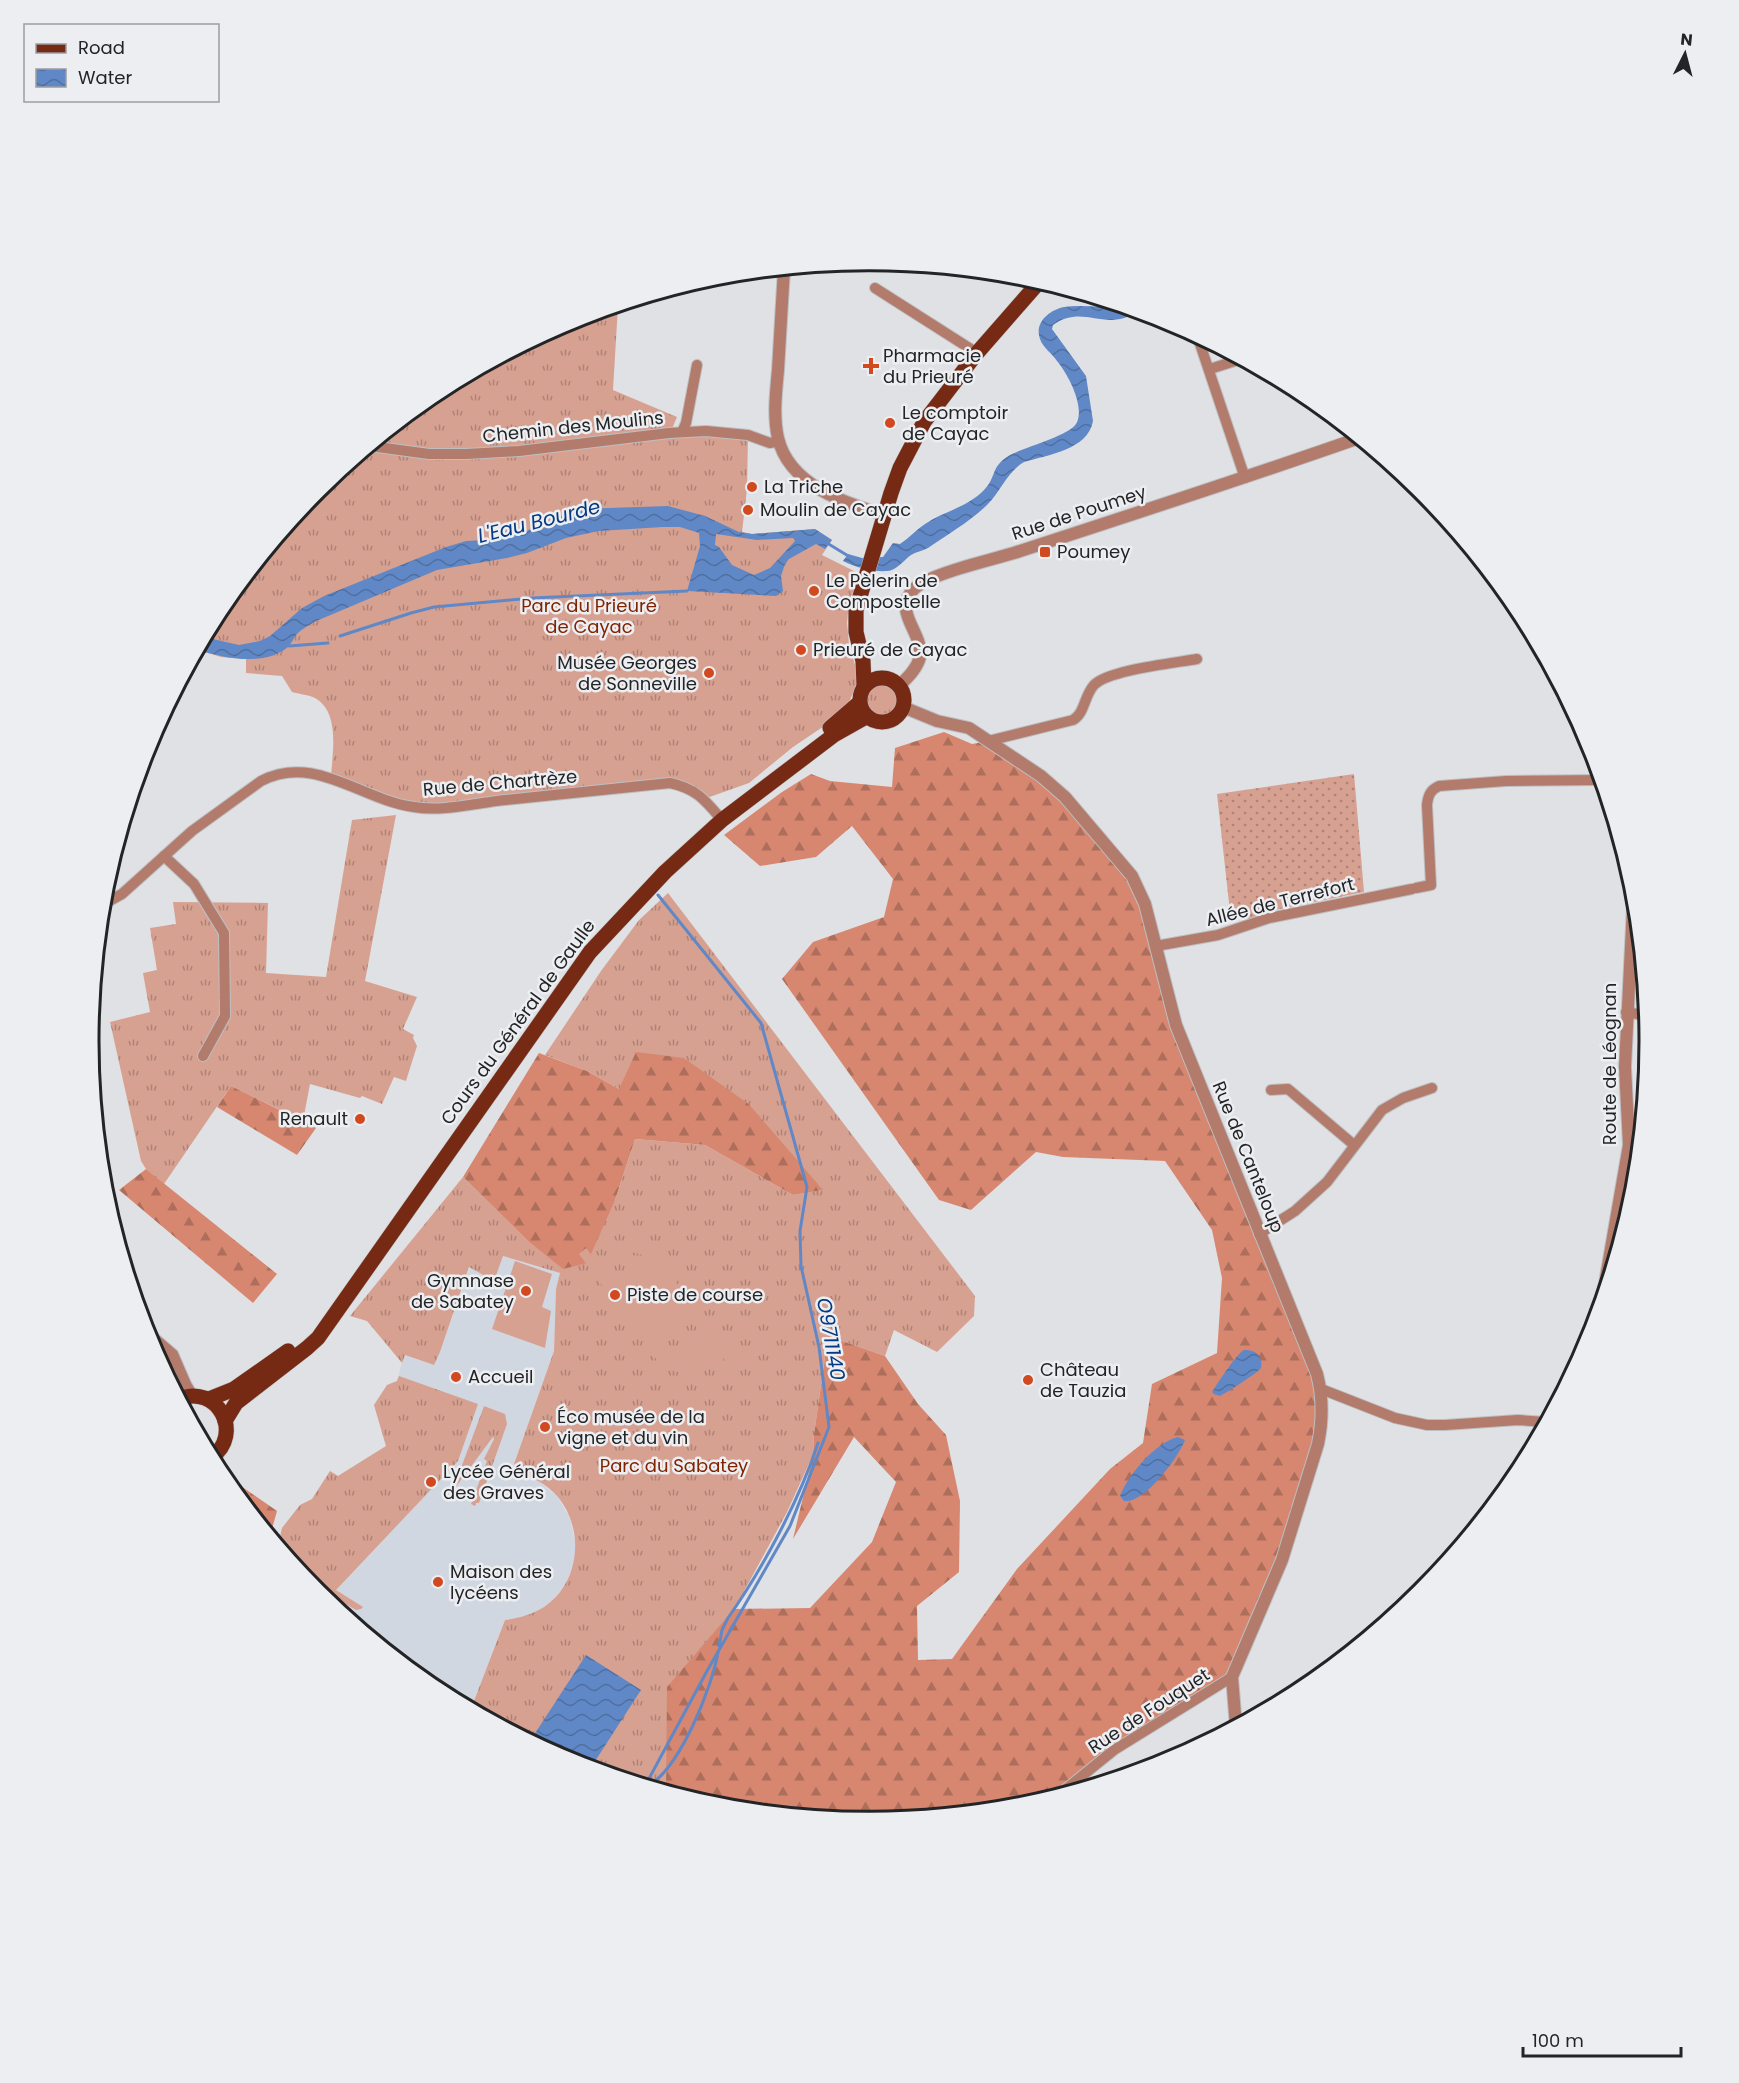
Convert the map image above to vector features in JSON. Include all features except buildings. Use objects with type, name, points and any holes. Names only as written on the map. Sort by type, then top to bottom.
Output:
[{"type":"main road","points":[[864,686],[879,678],[890,680],[899,687],[904,696],[903,707],[896,717],[885,722],[878,722],[863,710],[859,697],[864,686],[863,661],[855,622],[856,610],[900,468],[916,435],[976,353],[1033,289]]},
{"type":"main road","points":[[863,661],[879,678]]},
{"type":"main road","name":"Cours du Général de Gaulle","points":[[225,1421],[236,1403],[318,1338],[619,911],[660,867],[786,759],[849,714],[863,710]]},
{"type":"main road","name":"Cours du Général de Gaulle","points":[[194,1398],[234,1389],[327,1323]]},
{"type":"main road","points":[[194,1398],[222,1412],[226,1429],[223,1444],[217,1451]]},
{"type":"street","points":[[784,277],[775,405],[779,441],[791,463],[808,482],[840,500],[885,515]]},
{"type":"street","points":[[875,288],[976,353]]},
{"type":"street","points":[[1201,346],[1245,478]]},
{"type":"street","points":[[1210,369],[1232,362]]},
{"type":"street","points":[[682,432],[686,423],[697,365]]},
{"type":"street","name":"Chemin des Moulins","points":[[379,447],[429,454],[466,454],[519,451],[586,442],[706,431],[748,435],[770,443],[779,441]]},
{"type":"street","name":"Rue de Poumey","points":[[899,687],[917,665],[920,655],[919,641],[906,617],[906,607],[913,590],[923,583],[957,570],[1010,555],[1245,478],[1352,441]]},
{"type":"street","points":[[988,741],[1073,720],[1078,717],[1087,694],[1094,685],[1108,675],[1197,659]]},
{"type":"street","name":"Rue de Canteloup","points":[[903,707],[938,721],[961,725],[1041,776],[1055,788],[1132,876],[1145,904],[1176,1025],[1317,1374],[1321,1389],[1322,1426],[1318,1444],[1282,1560],[1232,1677],[1235,1719]]},
{"type":"street","name":"Rue de Chartrèze","points":[[113,899],[122,894],[192,831],[261,781],[273,775],[291,771],[308,772],[331,778],[392,803],[434,808],[670,783],[686,787],[704,799],[720,817]]},
{"type":"street","name":"Allée de Terrefort","points":[[1156,946],[1218,935],[1269,918],[1431,885],[1427,805],[1429,795],[1434,788],[1439,786],[1506,781],[1594,780]]},
{"type":"street","points":[[164,856],[194,884],[224,933],[225,1016],[203,1056]]},
{"type":"street","name":"Route de Léognan","points":[[1610,1253],[1629,1145],[1625,1067],[1631,930]]},
{"type":"street","points":[[1626,1012],[1639,1014]]},
{"type":"street","points":[[1259,1234],[1295,1211],[1327,1182],[1382,1110],[1403,1098],[1431,1088]]},
{"type":"street","points":[[1271,1090],[1288,1089],[1354,1145]]},
{"type":"street","points":[[160,1341],[173,1354],[194,1398]]},
{"type":"street","points":[[163,1343],[169,1361]]},
{"type":"street","points":[[1321,1389],[1395,1418],[1427,1425],[1541,1420]]},
{"type":"street","name":"Rue de Fouquet","points":[[1070,1786],[1114,1750],[1232,1677]]},
{"type":"shaded area","name":"Lycée Général des Graves","points":[[503,1256],[561,1273],[556,1289],[554,1351],[514,1464],[516,1470],[533,1477],[557,1496],[570,1518],[576,1546],[575,1561],[567,1581],[555,1598],[546,1606],[525,1617],[505,1620],[474,1701],[441,1682],[400,1653],[361,1621],[290,1550],[280,1537],[282,1528],[300,1505],[312,1499],[330,1471],[338,1476],[386,1446],[374,1405],[387,1385],[397,1381],[404,1355],[434,1365],[470,1267]]},
{"type":"green space","name":"Parc du Prieuré de Cayac","points":[[618,314],[613,390],[677,417],[672,429],[748,435],[747,489],[742,532],[752,534],[815,529],[832,540],[822,555],[860,574],[849,602],[847,623],[857,683],[845,712],[793,747],[749,783],[704,799],[686,787],[416,808],[331,778],[332,724],[329,713],[323,705],[313,697],[292,692],[282,676],[246,673],[246,659],[221,657],[205,652],[258,572],[290,533],[361,462],[400,430],[484,374],[529,350]]},
{"type":"green space","points":[[882,683],[894,688],[899,700],[894,712],[882,717],[870,712],[865,700],[870,688]]},
{"type":"green space","points":[[944,732],[972,744],[988,741],[1041,776],[1132,876],[1176,1025],[1317,1374],[1322,1426],[1282,1560],[1232,1677],[1114,1750],[1070,1786],[1020,1797],[920,1810],[870,1812],[819,1810],[719,1797],[666,1785],[667,1687],[734,1609],[810,1608],[872,1542],[896,1482],[854,1437],[793,1539],[813,1455],[828,1336],[885,1356],[918,1404],[946,1435],[960,1501],[959,1572],[917,1606],[918,1660],[952,1659],[1017,1569],[1110,1469],[1143,1443],[1152,1384],[1217,1353],[1222,1278],[1212,1230],[1165,1161],[1063,1157],[1036,1152],[971,1210],[939,1200],[782,979],[813,942],[884,917],[893,879],[852,826],[816,857],[760,866],[724,835],[782,792],[811,774],[830,781],[892,787],[895,748]]},
{"type":"green space","points":[[1354,774],[1364,892],[1270,911],[1244,921],[1230,912],[1217,794]]},
{"type":"green space","points":[[396,815],[365,981],[417,997],[403,1029],[414,1035],[417,1046],[406,1081],[394,1077],[382,1104],[362,1096],[360,1098],[310,1084],[303,1121],[231,1086],[164,1184],[146,1169],[141,1161],[110,1022],[150,1012],[143,973],[157,970],[150,928],[176,924],[173,902],[268,903],[266,973],[326,977],[352,820]]},
{"type":"green space","name":"Parc du Sabatey","points":[[668,893],[975,1296],[974,1316],[937,1352],[894,1330],[885,1356],[828,1336],[813,1455],[787,1512],[735,1608],[763,1640],[863,1812],[769,1805],[670,1786],[575,1753],[529,1733],[474,1701],[505,1620],[534,1612],[556,1597],[565,1584],[575,1555],[575,1540],[567,1510],[554,1492],[516,1470],[514,1464],[554,1351],[556,1289],[560,1273],[503,1256],[494,1281],[469,1267],[434,1365],[405,1355],[402,1363],[367,1321],[350,1316],[463,1177],[527,1240],[615,1200],[635,1139],[705,1145],[793,1195],[822,1190],[750,1105],[619,1089],[587,1071],[545,1055],[601,971],[639,920]]},
{"type":"green space","points":[[636,1052],[684,1058],[750,1105],[823,1190],[793,1195],[705,1145],[635,1139],[615,1200],[587,1263],[563,1269],[527,1240],[463,1177],[539,1053],[587,1071],[619,1089]]},
{"type":"green space","points":[[231,1086],[316,1128],[297,1155],[217,1107]]},
{"type":"green space","points":[[146,1169],[277,1274],[253,1303],[119,1190]]},
{"type":"green space","points":[[622,1212],[735,1359],[728,1364],[713,1346],[705,1364],[692,1372],[676,1372],[659,1363],[579,1254],[586,1248],[602,1269],[606,1257],[613,1249],[618,1246],[636,1244],[615,1217]],"holes":[[[627,1251],[643,1255],[649,1261],[614,1286],[610,1275],[611,1265],[617,1257]],[[692,1318],[696,1326],[696,1335],[689,1348],[675,1353],[666,1351],[657,1344]]]},
{"type":"green space","name":"Gymnase de Sabatey","points":[[515,1261],[552,1274],[542,1307],[551,1311],[545,1348],[492,1329]]},
{"type":"green space","points":[[399,1376],[478,1404],[458,1461],[336,1590],[363,1607],[356,1610],[341,1602],[280,1537],[282,1528],[300,1505],[312,1499],[330,1471],[338,1476],[386,1446],[374,1405],[387,1385],[397,1381]]},
{"type":"green space","points":[[484,1406],[505,1414],[507,1424],[479,1503],[475,1506],[471,1504],[493,1437],[452,1492]]},
{"type":"green space","points":[[240,1485],[277,1511],[272,1528]]},
{"type":"water","points":[[1078,306],[1100,307],[1128,316],[1115,320],[1075,317],[1064,319],[1053,325],[1052,329],[1086,376],[1093,421],[1090,431],[1083,439],[1065,450],[1024,462],[1018,466],[993,499],[974,516],[928,548],[911,555],[894,569],[871,570],[843,561],[848,554],[862,558],[883,557],[893,543],[900,544],[925,524],[981,493],[1003,459],[1056,437],[1076,424],[1079,409],[1074,391],[1066,374],[1041,342],[1039,328],[1044,318],[1053,311]]},
{"type":"water","points":[[668,506],[705,516],[739,532],[752,534],[815,529],[832,540],[825,549],[816,544],[789,559],[781,576],[783,591],[776,596],[687,591],[700,546],[699,533],[680,527],[599,531],[566,538],[507,558],[437,570],[314,622],[298,633],[288,647],[267,657],[244,659],[205,652],[213,639],[239,645],[260,641],[270,636],[302,608],[324,596],[446,547],[466,541],[504,539],[578,509]],"holes":[[[716,534],[757,540],[793,538],[795,541],[770,568],[754,575],[732,565],[715,545]]]},
{"type":"water","points":[[1244,1350],[1257,1354],[1261,1360],[1261,1368],[1220,1396],[1214,1394],[1212,1392],[1237,1356]]},
{"type":"water","points":[[1178,1437],[1185,1440],[1168,1468],[1141,1495],[1124,1501],[1120,1496],[1129,1479],[1143,1461],[1169,1440]]},
{"type":"water","points":[[586,1655],[641,1690],[595,1761],[534,1735]]},
{"type":"waterway","name":"L'Eau Bourde","points":[[827,543],[850,557]]},
{"type":"waterway","points":[[340,636],[434,607],[532,598],[687,591]]},
{"type":"waterway","points":[[289,646],[328,643]]},
{"type":"waterway","name":"O9711140","points":[[649,1779],[707,1671],[790,1526],[829,1427],[819,1347],[801,1266],[800,1231],[807,1187],[761,1023],[658,895]]},
{"type":"waterway","points":[[719,1646],[722,1630],[728,1618],[767,1556],[791,1510],[818,1443]]},
{"type":"waterway","points":[[654,1781],[672,1763],[693,1726],[709,1686],[718,1652]]},
{"type":"place","name":"Pharmacie du Prieuré","points":[[871,366]]},
{"type":"place","name":"Le comptoir de Cayac","points":[[890,423]]},
{"type":"place","name":"La Triche","points":[[752,487]]},
{"type":"place","name":"Moulin de Cayac","points":[[748,510]]},
{"type":"place","name":"Poumey","points":[[1045,552]]},
{"type":"place","name":"Le Pèlerin de Compostelle","points":[[814,591]]},
{"type":"place","name":"Prieuré de Cayac","points":[[801,650]]},
{"type":"place","name":"Musée Georges de Sonneville","points":[[709,673]]},
{"type":"place","name":"Renault","points":[[360,1119]]},
{"type":"place","name":"Gymnase de Sabatey","points":[[526,1291]]},
{"type":"place","name":"Piste de course","points":[[615,1295]]},
{"type":"place","name":"Accueil","points":[[456,1377]]},
{"type":"place","name":"Château de Tauzia","points":[[1028,1380]]},
{"type":"place","name":"Éco musée de la vigne et du vin","points":[[545,1427]]},
{"type":"place","name":"Lycée Général des Graves","points":[[431,1482]]},
{"type":"place","name":"Maison des lycéens","points":[[438,1582]]}]
